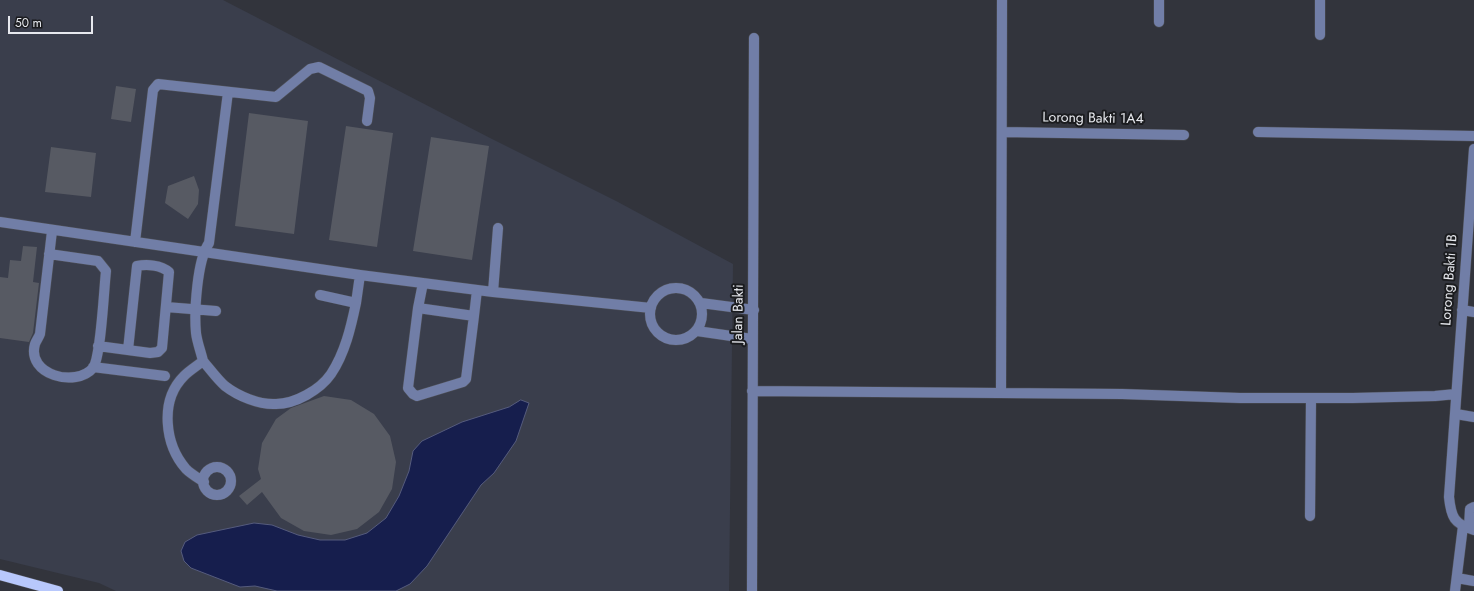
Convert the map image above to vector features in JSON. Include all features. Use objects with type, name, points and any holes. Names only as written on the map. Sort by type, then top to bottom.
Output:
[{"type":"main road","points":[[0,575],[58,591]]},
{"type":"street","points":[[1001,393],[1002,0]]},
{"type":"street","points":[[1159,0],[1159,22]]},
{"type":"street","points":[[1320,0],[1320,35]]},
{"type":"street","name":"Jalan Bakti","points":[[752,591],[754,38]]},
{"type":"street","points":[[135,242],[155,86],[163,84],[276,97],[310,69],[319,66],[368,90],[370,98],[367,121]]},
{"type":"street","points":[[228,92],[209,243],[204,251],[195,310],[196,335],[203,360],[225,386],[251,400],[276,404],[301,398],[314,391],[330,375],[341,355],[352,324],[360,275]]},
{"type":"street","name":"Lorong Bakti 1A4","points":[[1002,132],[1184,135]]},
{"type":"street","points":[[1258,132],[1474,136]]},
{"type":"street","name":"Lorong Bakti 1B","points":[[1468,528],[1454,520],[1449,497],[1456,414],[1462,310],[1472,204],[1474,149]]},
{"type":"street","points":[[0,222],[52,231],[204,251],[360,275],[493,292],[651,308]]},
{"type":"street","points":[[493,292],[498,228]]},
{"type":"street","points":[[49,254],[98,261],[103,264],[106,271],[98,346],[93,367],[85,373],[75,377],[58,378],[42,370],[34,355],[34,345],[40,334],[49,254],[52,231]]},
{"type":"street","points":[[98,346],[150,353],[158,352],[162,348],[169,272],[164,268],[143,265],[137,266],[135,272],[128,350]]},
{"type":"street","points":[[423,283],[418,308],[408,388],[417,396],[463,382],[466,379],[477,290]]},
{"type":"street","points":[[679,287],[692,293],[700,303],[703,313],[697,331],[690,337],[682,340],[673,340],[665,338],[658,333],[650,317],[651,308],[654,299],[661,292],[669,288],[679,287]]},
{"type":"street","points":[[320,295],[356,303]]},
{"type":"street","points":[[700,303],[754,310]]},
{"type":"street","points":[[166,306],[216,312]]},
{"type":"street","points":[[418,308],[474,316]]},
{"type":"street","points":[[1462,310],[1474,312]]},
{"type":"street","points":[[697,331],[752,339]]},
{"type":"street","points":[[203,360],[183,377],[171,396],[168,415],[169,434],[178,457],[187,470],[204,482]]},
{"type":"street","points":[[93,367],[165,376]]},
{"type":"street","points":[[752,391],[1311,398],[1435,396],[1456,394]]},
{"type":"street","points":[[1310,516],[1311,398]]},
{"type":"street","points":[[1456,414],[1474,417]]},
{"type":"street","points":[[1455,591],[1468,528],[1470,509],[1474,508]]},
{"type":"street","points":[[1457,578],[1474,581]]},
{"type":"shaded area","points":[[0,0],[223,0],[492,139],[618,202],[733,264],[729,591],[116,591],[99,583],[0,559]]},
{"type":"shaded area","points":[[521,400],[529,403],[516,441],[494,473],[481,485],[427,566],[410,584],[396,591],[277,591],[255,586],[240,587],[191,568],[184,561],[181,551],[185,542],[197,535],[254,523],[272,525],[298,535],[320,540],[345,540],[367,533],[386,518],[399,496],[409,471],[413,451],[422,441],[462,422],[509,407]]},
{"type":"building","points":[[116,86],[136,89],[131,122],[111,119]]},
{"type":"building","points":[[249,113],[308,121],[294,234],[235,226]]},
{"type":"building","points":[[346,126],[393,133],[377,247],[329,240]]},
{"type":"building","points":[[431,137],[489,146],[472,260],[413,251]]},
{"type":"building","points":[[51,147],[96,153],[91,197],[45,192]]},
{"type":"building","points":[[194,176],[199,190],[198,204],[188,219],[165,203],[168,186]]},
{"type":"building","points":[[23,246],[37,247],[33,282],[39,283],[33,333],[29,342],[0,338],[0,277],[8,278],[10,260],[21,261]]},
{"type":"building","points":[[324,396],[351,400],[374,414],[390,436],[396,462],[392,489],[379,512],[357,529],[331,535],[304,531],[281,518],[262,492],[247,505],[239,496],[261,479],[258,469],[262,443],[276,419],[291,408]]}]
